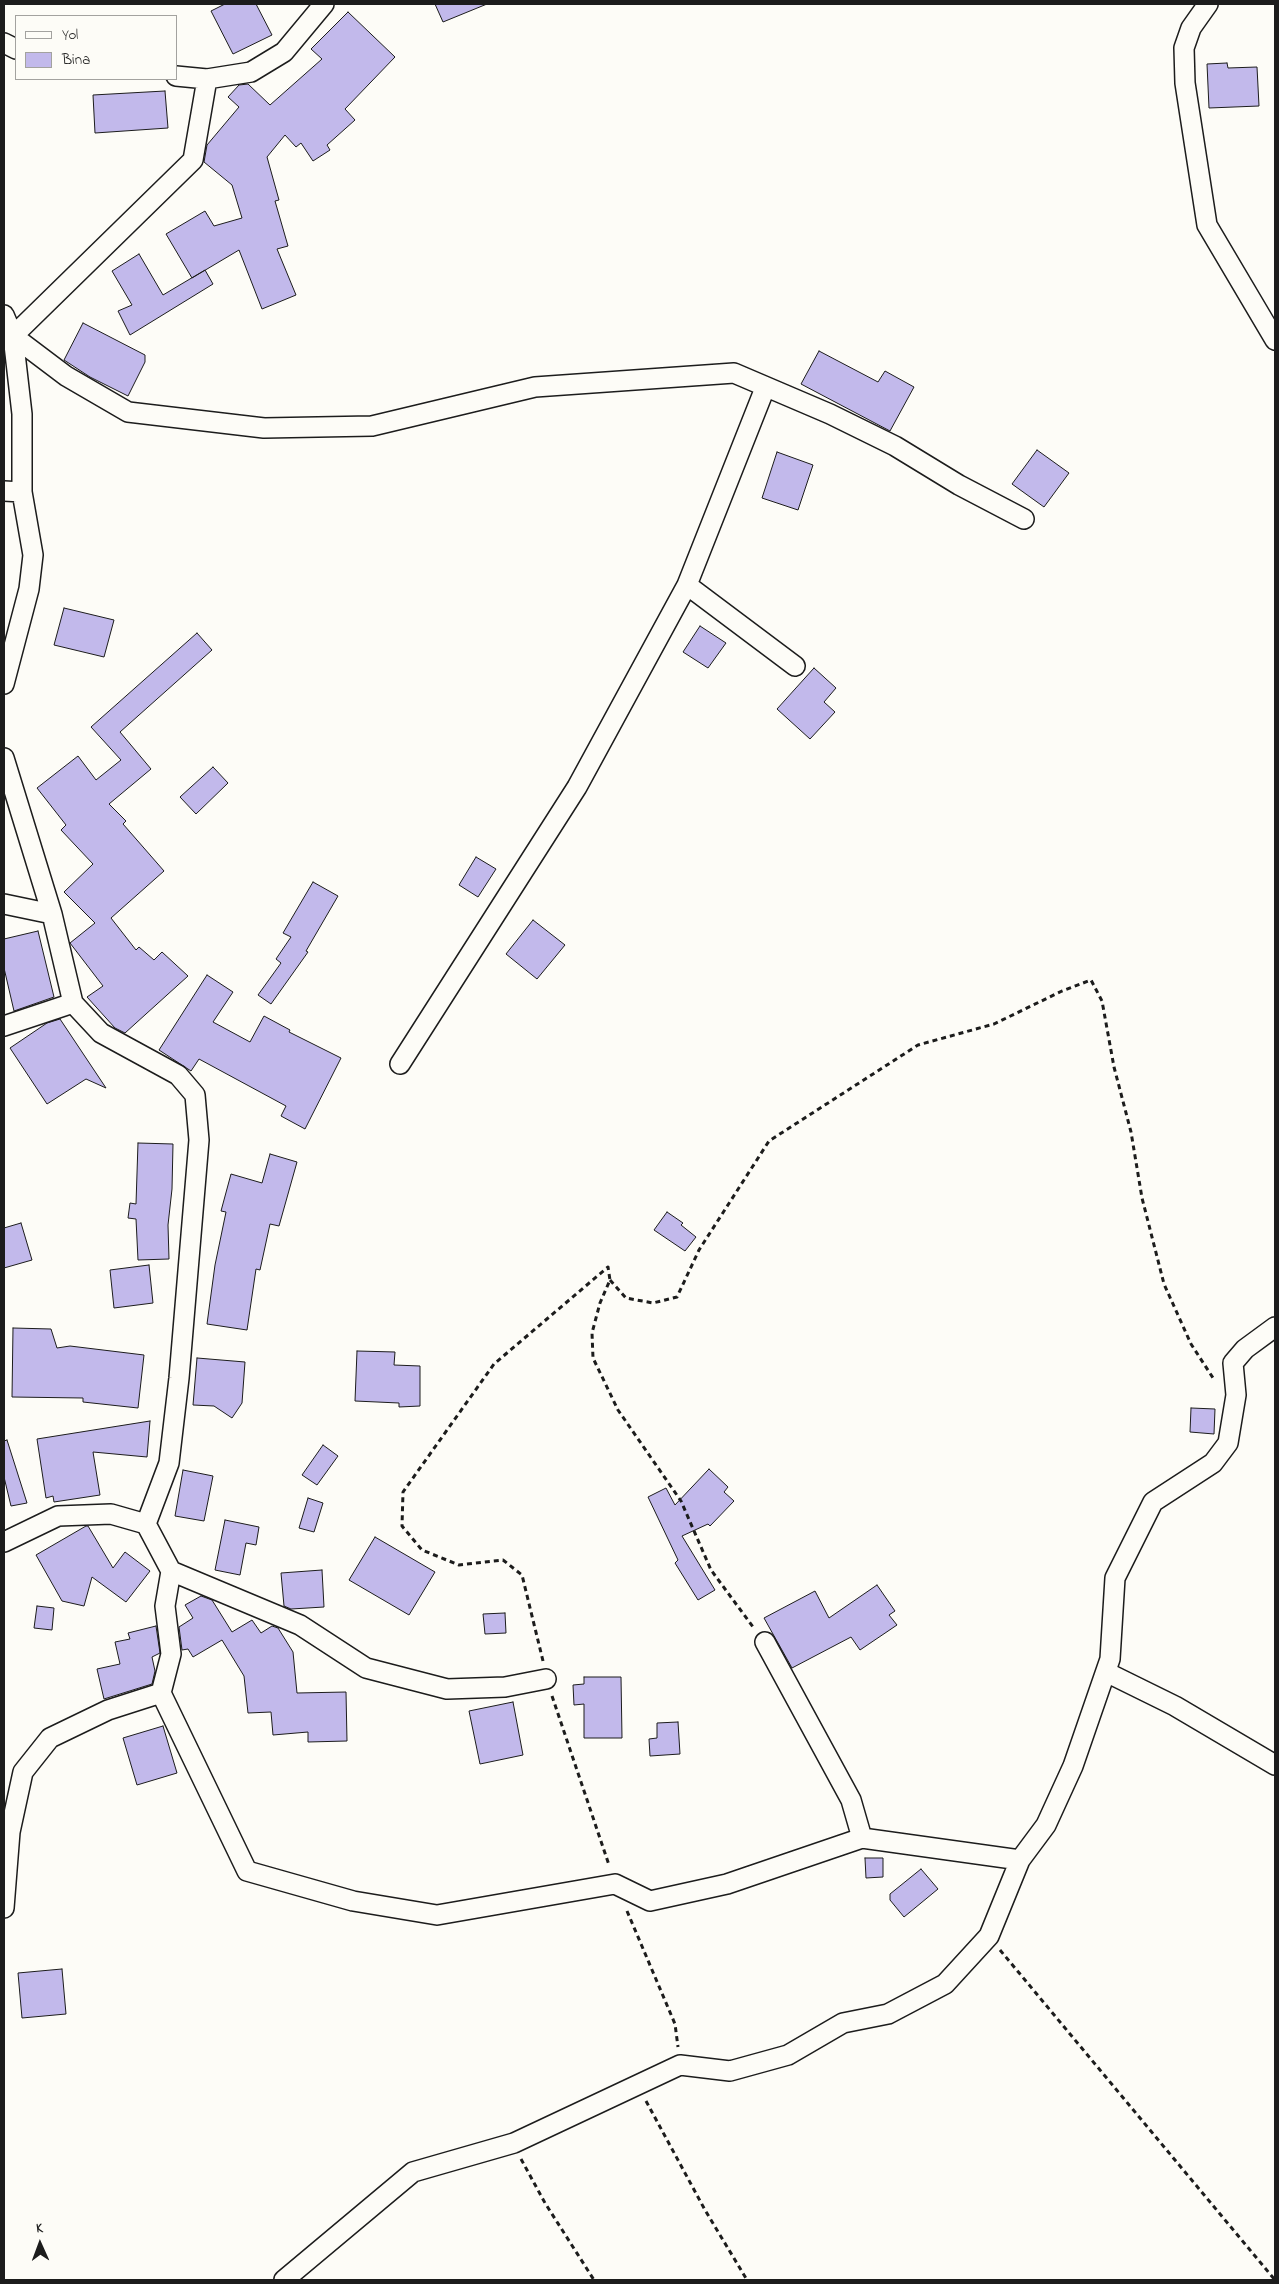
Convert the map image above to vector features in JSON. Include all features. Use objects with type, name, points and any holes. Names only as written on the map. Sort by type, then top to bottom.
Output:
[{"type":"street","points":[[178,76],[206,79],[251,72],[284,52],[324,4]]},
{"type":"street","points":[[1208,4],[1191,28],[1184,48],[1185,83],[1207,225],[1275,340]]},
{"type":"street","points":[[13,336],[192,160],[206,79]]},
{"type":"street","points":[[4,315],[13,336],[22,414],[13,492],[33,555],[29,589],[4,684]]},
{"type":"street","points":[[13,336],[66,376],[128,412],[264,428],[372,426],[535,387],[734,373],[765,388],[830,414],[895,446],[959,485],[1024,519]]},
{"type":"street","points":[[400,1064],[577,787],[687,585],[765,388]]},
{"type":"street","points":[[687,585],[795,666]]},
{"type":"street","points":[[4,758],[52,914],[73,1003],[101,1033],[178,1075],[195,1095],[199,1140],[169,1464],[146,1524]]},
{"type":"street","points":[[4,904],[52,914]]},
{"type":"street","points":[[4,1026],[73,1003]]},
{"type":"street","points":[[284,2280],[413,2172],[514,2143],[680,2065],[730,2072],[788,2055],[843,2023],[888,2014],[945,1984],[989,1936],[1020,1860],[1046,1826],[1073,1766],[1110,1659],[1115,1578],[1153,1502],[1213,1463],[1228,1443],[1236,1395],[1233,1363],[1245,1348],[1275,1327]]},
{"type":"street","points":[[4,1542],[58,1516],[111,1514],[146,1524],[171,1571],[300,1625],[366,1668],[447,1689],[505,1687],[546,1679]]},
{"type":"street","points":[[171,1571],[164,1606],[171,1654],[161,1693],[247,1871],[353,1901],[437,1915],[615,1884],[650,1901],[727,1884],[862,1838],[1020,1860]]},
{"type":"street","points":[[765,1642],[851,1800],[862,1838]]},
{"type":"street","points":[[1106,1672],[1175,1706],[1275,1765]]},
{"type":"street","points":[[4,1908],[10,1832],[23,1772],[50,1738],[108,1710],[161,1693]]},
{"type":"path","points":[[610,1280],[626,1298],[653,1303],[676,1297],[699,1250],[769,1141],[918,1045],[994,1024],[1062,991],[1091,980],[1102,1001],[1114,1067],[1131,1132],[1142,1198],[1164,1284],[1192,1344],[1215,1380],[1236,1395]]},
{"type":"path","points":[[680,2065],[675,2024],[615,1884],[546,1679],[542,1654],[522,1575],[503,1560],[459,1565],[422,1550],[402,1526],[403,1492],[494,1364],[608,1267],[610,1280],[600,1303],[592,1332],[593,1358],[618,1410],[681,1501],[711,1570],[765,1642]]},
{"type":"path","points":[[989,1936],[1274,2280]]},
{"type":"path","points":[[637,2085],[705,2210],[747,2280]]},
{"type":"path","points":[[514,2143],[545,2203],[594,2280]]},
{"type":"building","points":[[225,4],[256,4],[272,35],[233,54],[211,11]]},
{"type":"building","points":[[435,4],[487,4],[443,22]]},
{"type":"building","points":[[348,12],[395,57],[345,109],[355,120],[327,145],[330,150],[313,161],[301,143],[296,147],[285,135],[267,157],[279,200],[275,201],[288,246],[277,249],[296,295],[262,309],[239,250],[192,278],[166,234],[205,211],[214,226],[242,218],[232,185],[204,162],[207,145],[239,107],[228,97],[239,85],[248,84],[270,105],[322,59],[311,49]]},
{"type":"building","points":[[1227,63],[1228,68],[1257,67],[1259,106],[1209,108],[1207,64]]},
{"type":"building","points":[[165,91],[168,128],[95,133],[93,95]]},
{"type":"building","points":[[139,254],[163,295],[205,270],[213,284],[130,335],[118,311],[132,305],[112,271]]},
{"type":"building","points":[[83,323],[145,355],[145,362],[128,396],[90,377],[64,360]]},
{"type":"building","points":[[819,351],[878,382],[885,371],[914,387],[890,431],[801,384]]},
{"type":"building","points":[[1037,450],[1069,473],[1044,507],[1012,484]]},
{"type":"building","points":[[777,452],[813,465],[798,510],[762,498]]},
{"type":"building","points":[[64,608],[114,620],[104,657],[54,645]]},
{"type":"building","points":[[700,626],[726,643],[708,668],[683,652]]},
{"type":"building","points":[[197,633],[212,650],[120,732],[151,769],[109,804],[126,821],[123,824],[164,871],[111,918],[136,950],[139,947],[154,960],[162,952],[188,976],[125,1033],[115,1028],[87,997],[103,986],[70,943],[95,923],[64,892],[93,864],[61,830],[66,825],[37,788],[78,756],[96,780],[121,760],[91,727]]},
{"type":"building","points":[[814,668],[836,688],[824,702],[835,712],[810,739],[777,709]]},
{"type":"building","points":[[213,767],[228,783],[196,814],[180,797]]},
{"type":"building","points":[[476,857],[496,869],[478,897],[459,885]]},
{"type":"building","points":[[313,882],[338,896],[306,951],[308,952],[271,1004],[258,995],[281,963],[276,959],[291,937],[283,933]]},
{"type":"building","points":[[533,920],[565,945],[537,979],[506,954]]},
{"type":"building","points":[[38,931],[54,997],[14,1011],[4,968],[4,939]]},
{"type":"building","points":[[207,975],[233,992],[213,1022],[250,1042],[264,1016],[290,1030],[289,1032],[341,1058],[305,1129],[281,1116],[286,1106],[199,1059],[191,1071],[159,1050]]},
{"type":"building","points":[[60,1019],[106,1088],[86,1079],[47,1104],[10,1048],[47,1023]]},
{"type":"building","points":[[138,1143],[173,1144],[172,1189],[168,1225],[169,1259],[138,1260],[136,1219],[128,1218],[130,1203],[136,1204]]},
{"type":"building","points":[[270,1154],[297,1162],[279,1226],[270,1224],[260,1270],[256,1269],[247,1330],[207,1324],[215,1265],[226,1212],[221,1211],[231,1174],[262,1183]]},
{"type":"building","points":[[667,1212],[683,1223],[681,1225],[696,1237],[685,1251],[654,1230]]},
{"type":"building","points":[[21,1223],[32,1260],[4,1268],[4,1228]]},
{"type":"building","points":[[149,1265],[153,1303],[114,1308],[110,1270]]},
{"type":"building","points":[[13,1328],[51,1329],[57,1348],[70,1346],[144,1355],[138,1408],[83,1402],[83,1398],[12,1397]]},
{"type":"building","points":[[357,1351],[395,1352],[394,1365],[420,1366],[420,1406],[399,1407],[399,1403],[355,1401]]},
{"type":"building","points":[[197,1358],[245,1362],[242,1403],[232,1418],[214,1406],[193,1405]]},
{"type":"building","points":[[1191,1408],[1215,1409],[1214,1434],[1190,1432]]},
{"type":"building","points":[[150,1421],[147,1457],[93,1452],[100,1495],[54,1502],[53,1496],[46,1498],[37,1439]]},
{"type":"building","points":[[7,1440],[27,1503],[11,1506],[4,1477],[4,1441]]},
{"type":"building","points":[[323,1445],[338,1456],[317,1485],[302,1475]]},
{"type":"building","points":[[709,1469],[728,1487],[724,1492],[734,1501],[710,1526],[708,1524],[682,1536],[715,1590],[698,1600],[675,1563],[678,1560],[648,1497],[666,1488],[675,1505]]},
{"type":"building","points":[[183,1470],[213,1476],[204,1521],[175,1516]]},
{"type":"building","points":[[308,1498],[323,1503],[314,1532],[299,1528]]},
{"type":"building","points":[[225,1520],[259,1527],[256,1545],[246,1543],[240,1575],[215,1570]]},
{"type":"building","points":[[88,1526],[113,1568],[125,1552],[150,1571],[126,1602],[92,1577],[84,1606],[62,1601],[36,1555]]},
{"type":"building","points":[[375,1537],[435,1572],[409,1615],[349,1580]]},
{"type":"building","points":[[322,1570],[324,1607],[291,1609],[284,1606],[281,1573]]},
{"type":"building","points":[[877,1585],[895,1611],[889,1615],[897,1625],[860,1650],[851,1637],[792,1668],[764,1618],[815,1591],[829,1618]]},
{"type":"building","points":[[201,1596],[212,1600],[232,1632],[252,1620],[261,1633],[272,1626],[278,1628],[293,1652],[297,1693],[346,1692],[347,1741],[308,1742],[308,1732],[273,1735],[271,1712],[248,1713],[244,1676],[222,1640],[193,1657],[188,1649],[182,1650],[179,1627],[193,1618],[185,1605]]},
{"type":"building","points":[[37,1606],[54,1608],[52,1630],[34,1628]]},
{"type":"building","points":[[505,1613],[506,1633],[485,1634],[483,1614]]},
{"type":"building","points":[[156,1626],[160,1653],[152,1657],[155,1671],[152,1684],[104,1699],[97,1669],[120,1664],[115,1642],[130,1639],[128,1633]]},
{"type":"building","points":[[584,1677],[621,1677],[622,1738],[584,1738],[584,1704],[574,1705],[573,1685],[584,1684]]},
{"type":"building","points":[[513,1702],[523,1755],[480,1764],[469,1711]]},
{"type":"building","points":[[678,1722],[680,1754],[650,1756],[649,1739],[657,1738],[657,1723]]},
{"type":"building","points":[[163,1726],[177,1773],[137,1785],[123,1738]]},
{"type":"building","points":[[865,1858],[883,1858],[883,1877],[866,1878]]},
{"type":"building","points":[[921,1869],[938,1889],[904,1917],[890,1900],[890,1894]]},
{"type":"building","points":[[62,1969],[66,2014],[22,2018],[18,1973]]}]
